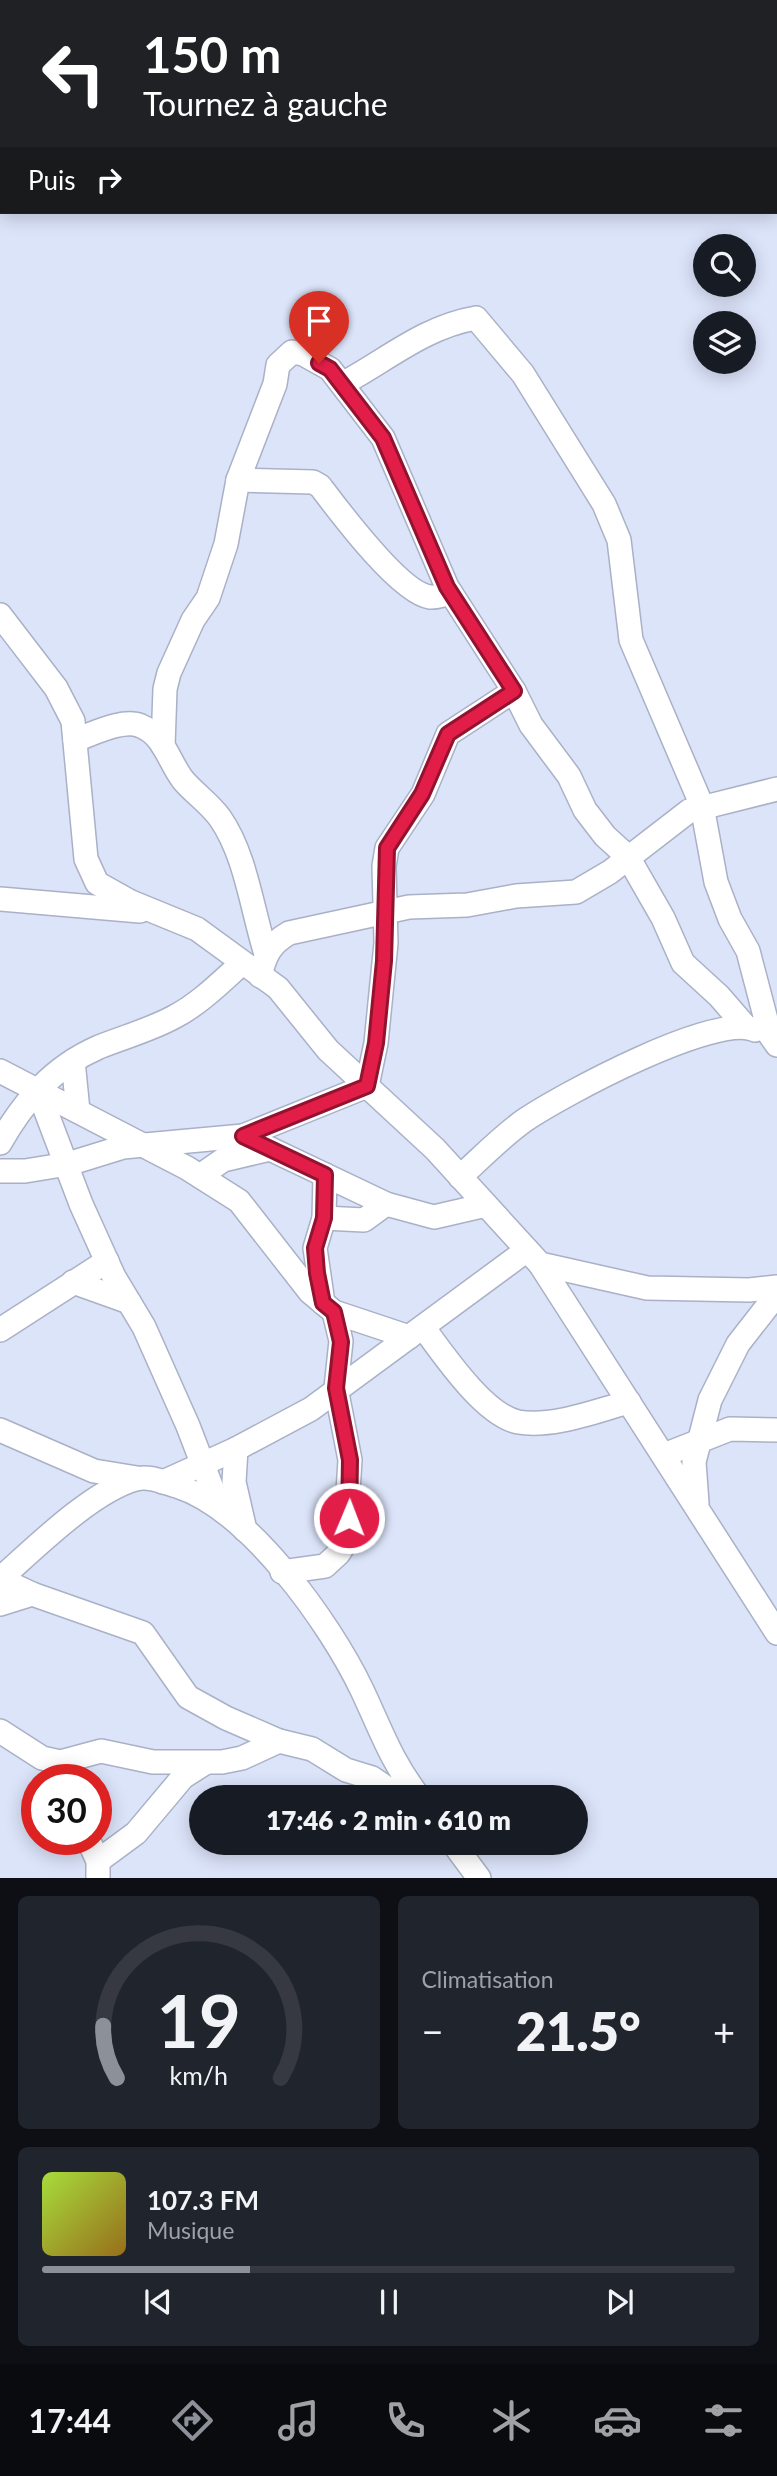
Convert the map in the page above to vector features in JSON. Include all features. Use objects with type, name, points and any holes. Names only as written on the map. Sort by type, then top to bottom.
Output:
[{"type":"street","points":[[342,384],[435,328],[464,320],[481,320],[523,374],[604,504],[622,550],[623,587],[631,640],[702,806],[716,882],[730,919],[748,951],[755,1025]]},
{"type":"street","points":[[163,746],[165,689],[193,620],[208,598],[226,544],[238,480],[275,384],[278,365],[292,352],[303,354],[330,369],[383,438],[451,593],[514,691],[531,725],[569,776],[585,810],[605,836],[619,865],[642,883],[683,963],[776,1044]]},
{"type":"street","points":[[238,480],[313,482],[320,486],[362,541],[412,588],[430,597],[451,593]]},
{"type":"street","points":[[0,615],[56,688],[73,720],[86,859],[97,883],[197,929],[278,988],[328,1050],[435,1149],[534,1257],[770,1614],[777,1633]]},
{"type":"street","points":[[128,724],[165,689]]},
{"type":"street","points":[[367,1086],[381,998],[387,848],[422,794],[448,734],[514,691]]},
{"type":"street","points":[[75,740],[128,724],[141,726],[157,736],[183,779],[219,817],[233,840],[242,860],[265,954]]},
{"type":"street","points":[[3,1072],[70,1063],[174,1017],[251,970],[274,942],[289,933],[409,907],[467,905],[516,896],[576,892],[619,865],[689,811],[777,789]]},
{"type":"street","points":[[0,899],[157,912]]},
{"type":"street","points":[[460,1177],[523,1121],[590,1080],[688,1039],[755,1025]]},
{"type":"street","points":[[70,1063],[37,1092],[8,1125],[1,1140],[6,1171],[68,1164],[123,1147],[243,1136],[367,1086]]},
{"type":"street","points":[[70,1063],[78,1111]]},
{"type":"street","points":[[3,1072],[139,1146],[193,1172],[240,1200],[310,1292],[329,1307],[416,1332],[487,1403],[510,1419],[547,1422],[629,1402]]},
{"type":"street","points":[[37,1092],[107,1261],[150,1339],[218,1504]]},
{"type":"street","points":[[243,1136],[386,1203],[434,1216],[486,1205]]},
{"type":"street","points":[[192,1142],[193,1172]]},
{"type":"street","points":[[193,1172],[223,1160],[270,1149]]},
{"type":"street","points":[[282,1572],[325,1566],[349,1540],[352,1531],[347,1501],[351,1475],[336,1388],[341,1342],[329,1307],[315,1248],[324,1218],[325,1175]]},
{"type":"street","points":[[324,1218],[364,1220],[386,1203]]},
{"type":"street","points":[[289,1263],[315,1248]]},
{"type":"street","points":[[163,1482],[236,1450],[311,1409],[336,1388],[416,1332],[534,1257],[647,1288],[749,1290],[777,1287]]},
{"type":"street","points":[[0,1330],[107,1261]]},
{"type":"street","points":[[73,1282],[129,1302]]},
{"type":"street","points":[[697,1506],[694,1462],[699,1439],[725,1366],[777,1294]]},
{"type":"street","points":[[664,1455],[730,1429],[777,1430]]},
{"type":"street","points":[[0,1430],[94,1471],[163,1482],[218,1504],[282,1572],[336,1644],[362,1689],[388,1751],[397,1785]]},
{"type":"street","points":[[236,1450],[234,1482],[245,1530]]},
{"type":"street","points":[[137,1478],[108,1492],[59,1527],[0,1579],[32,1594],[143,1633],[188,1697],[279,1741],[312,1749],[346,1770],[382,1785]]},
{"type":"street","points":[[0,1604],[32,1594]]},
{"type":"street","points":[[0,1731],[42,1758],[60,1762],[101,1751],[180,1769],[242,1758],[279,1741]]},
{"type":"street","points":[[388,1751],[397,1785]]},
{"type":"street","points":[[42,1758],[46,1764]]},
{"type":"street","points":[[98,1869],[136,1833],[180,1769]]},
{"type":"street","points":[[462,1855],[477,1876]]},
{"type":"route","points":[[319,363],[330,369],[383,438],[447,587],[514,691],[448,734],[422,794],[387,848],[384,866],[386,943],[376,1043],[367,1086],[243,1136],[325,1175],[324,1218],[315,1248],[323,1303],[334,1312],[341,1342],[336,1388],[350,1460],[347,1501],[349,1518]]}]
